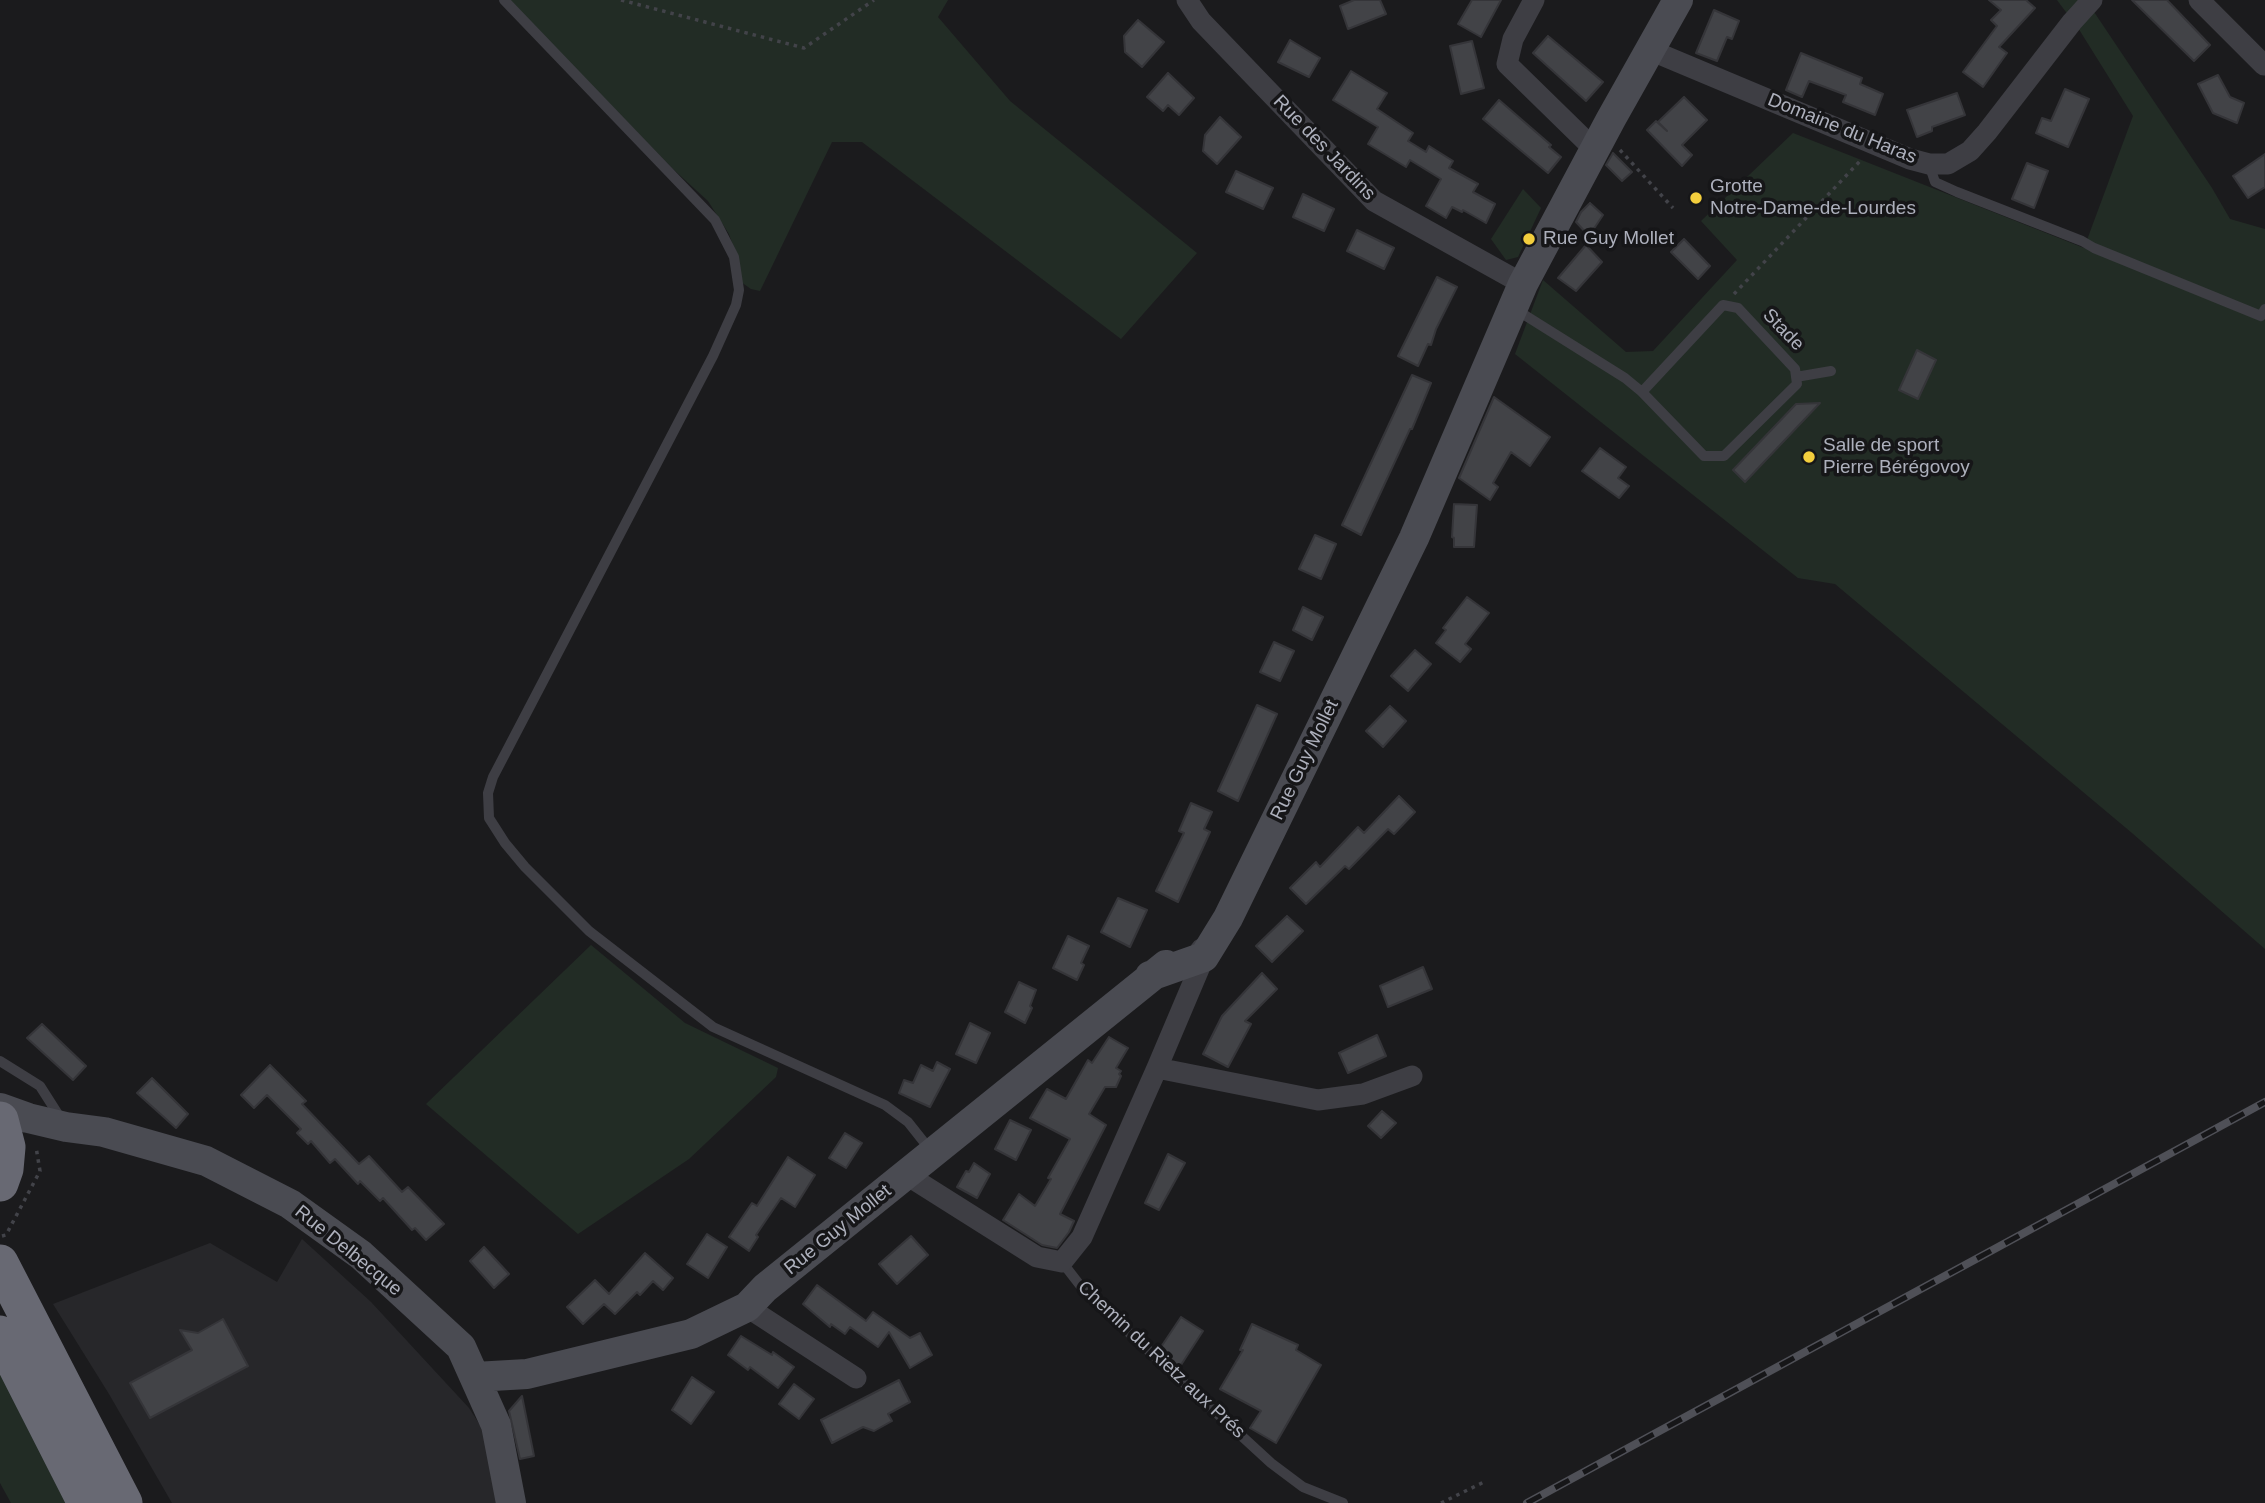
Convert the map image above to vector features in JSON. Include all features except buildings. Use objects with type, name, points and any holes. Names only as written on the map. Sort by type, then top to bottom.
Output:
[{"type":"highway","points":[[0,1120],[7,1147],[2,1176]]},
{"type":"highway","points":[[0,1263],[124,1503]]},
{"type":"highway","points":[[0,1334],[86,1503]]},
{"type":"street","name":"Rue des Jardins","points":[[1187,0],[1201,21],[1374,201],[1518,296]]},
{"type":"street","points":[[1534,0],[1513,39],[1507,64],[1600,142]]},
{"type":"street","name":"Rue Guy Mollet","points":[[474,1377],[527,1374],[691,1334],[747,1307],[765,1288],[1150,976],[1200,949],[1228,918],[1414,538],[1518,296],[1678,0]]},
{"type":"street","name":"Domaine du Haras","points":[[1650,50],[1910,159],[1929,164],[1948,164],[1970,151],[1987,132],[2071,22],[2092,0]]},
{"type":"street","points":[[2199,0],[2264,65]]},
{"type":"street","points":[[907,1175],[1037,1257],[1062,1262],[1082,1237],[1157,1068],[1200,949]]},
{"type":"street","points":[[1157,1068],[1318,1100],[1363,1094],[1412,1076]]},
{"type":"street","name":"Rue Delbecque","points":[[0,1108],[20,1116],[66,1127],[104,1132],[206,1161],[290,1204],[361,1255],[461,1347],[496,1425],[511,1503]]},
{"type":"street","name":"Rue Delbecque","points":[[2,1176],[15,1155],[29,1142],[66,1127]]},
{"type":"street","points":[[747,1307],[856,1378]]},
{"type":"lane","points":[[504,0],[715,220],[734,257],[739,290],[736,305],[713,356],[493,777],[488,793],[489,818],[519,860],[589,931],[713,1027],[885,1105],[908,1122],[933,1153]]},
{"type":"lane","points":[[1929,164],[1934,182],[1957,192],[2261,316],[2265,309]]},
{"type":"lane","name":"Stade","points":[[1518,296],[1642,392],[1704,456],[1724,456],[1797,384],[1796,369],[1738,308],[1723,305]]},
{"type":"lane","points":[[1642,392],[1723,305]]},
{"type":"lane","points":[[1796,377],[1831,370]]},
{"type":"lane","points":[[0,1061],[40,1086],[66,1127]]},
{"type":"lane","name":"Chemin du Rietz aux Prés","points":[[1062,1262],[1086,1293],[1271,1463],[1303,1487],[1343,1503]]},
{"type":"path","points":[[621,0],[804,47],[874,0]]},
{"type":"path","points":[[1723,305],[1864,157],[1870,141]]},
{"type":"path","points":[[1600,142],[1673,208]]},
{"type":"path","points":[[1441,1503],[1486,1481]]},
{"type":"shaded area","points":[[509,0],[948,0],[938,17],[1010,101],[1197,253],[1121,339],[862,142],[832,142],[760,291],[751,289],[741,282],[739,263],[729,234],[708,201],[673,169]]},
{"type":"shaded area","points":[[2057,0],[2086,0],[2230,219],[2265,229],[2265,949],[2132,833],[1835,584],[1798,578],[1515,354],[1543,280],[1626,352],[1653,351],[1737,260],[1701,221],[1793,133],[2084,248],[2133,116],[2080,31]]},
{"type":"shaded area","points":[[1523,189],[1541,208],[1518,257],[1506,260],[1491,239]]},
{"type":"shaded area","points":[[591,945],[685,1023],[778,1068],[776,1077],[689,1159],[578,1234],[426,1104]]},
{"type":"shaded area","points":[[302,1239],[371,1302],[469,1408],[505,1464],[511,1503],[172,1503],[53,1304],[210,1243],[277,1282]]},
{"type":"shaded area","points":[[0,1368],[71,1503],[11,1503],[0,1483]]},
{"type":"railway","points":[[1527,1503],[2265,1102]]},
{"type":"place","name":"Grotte Notre-Dame-de-Lourdes","points":[[1696,198]]},
{"type":"place","name":"Rue Guy Mollet","points":[[1529,239]]},
{"type":"place","name":"Salle de sport Pierre Bérégovoy","points":[[1809,457]]}]
